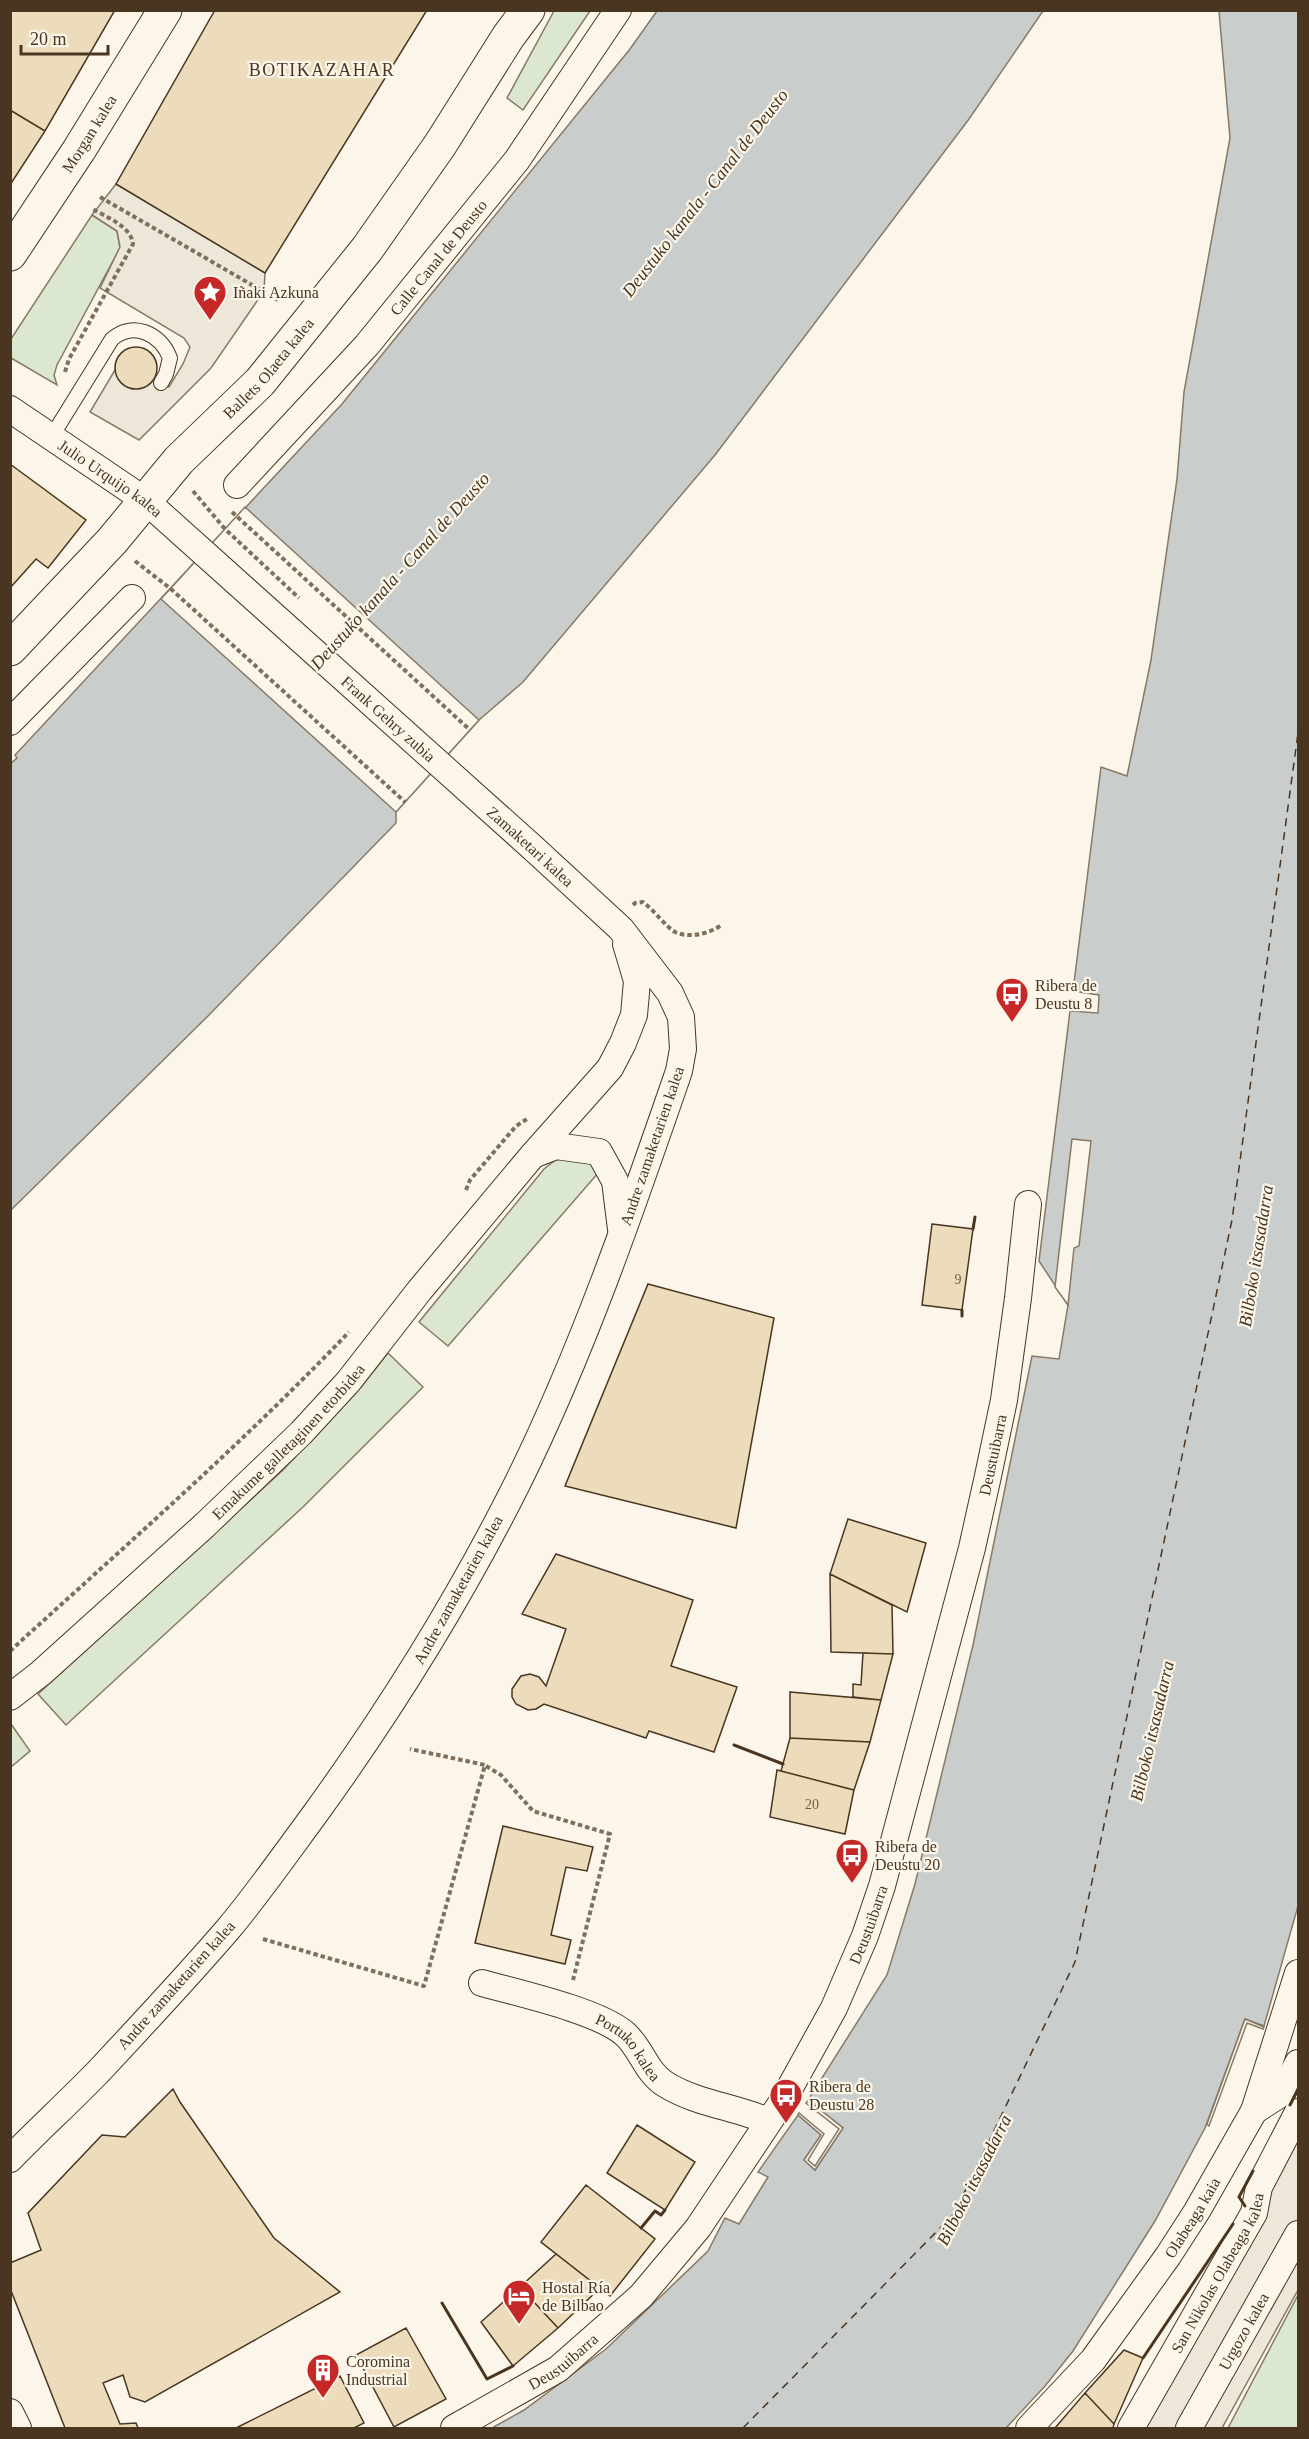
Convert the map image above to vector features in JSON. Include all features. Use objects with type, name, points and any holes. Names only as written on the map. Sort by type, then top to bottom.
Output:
[{"type":"main road","name":"Morgan kalea","points":[[10,254],[79,150],[165,10]]},
{"type":"main road","name":"Ballets Olaeta kalea","points":[[10,649],[73,584],[179,460],[260,382],[367,249],[440,145],[520,17]]},
{"type":"street","name":"Calle Canal de Deusto","points":[[237,485],[367,345],[517,160],[618,10]]},
{"type":"street","name":"Julio Urquijo kalea","points":[[10,409],[146,501],[205,551]]},
{"type":"street","name":"Frank Gehry zubia","points":[[205,551],[439,765]]},
{"type":"street","points":[[10,722],[132,598]]},
{"type":"street","name":"Zamaketari kalea","points":[[439,765],[618,927]]},
{"type":"street","name":"Emakume galletaginen etorbidea","points":[[10,1697],[41,1673],[206,1524],[301,1432],[348,1382],[419,1291],[532,1155],[610,1068],[634,1015],[637,981],[618,927]]},
{"type":"street","name":"Andre zamaketarien kalea","points":[[10,2159],[98,2073],[229,1928],[281,1861],[349,1767],[414,1670],[519,1481],[574,1355],[622,1235],[679,1071],[683,1049],[681,1017],[670,993],[618,927]]},
{"type":"street","points":[[532,1155],[556,1146],[599,1152],[615,1181],[622,1235]]},
{"type":"street","name":"Deustuibarra","points":[[454,2428],[558,2369],[641,2296],[698,2228],[782,2102],[834,2008],[865,1936],[894,1843],[969,1559],[1005,1388],[1028,1204]]},
{"type":"street","name":"Olabeaga kaia","points":[[1029,2428],[1093,2360],[1168,2256],[1197,2211],[1254,2111],[1299,1973]]},
{"type":"street","name":"Portuko kalea","points":[[482,1983],[604,2020],[624,2033],[638,2049],[650,2070],[663,2083],[683,2094],[745,2111],[768,2121]]},
{"type":"street","points":[[1254,2111],[1282,2093],[1299,2063]]},
{"type":"street","name":"San Nikolas Olabeaga kalea","points":[[1131,2428],[1254,2213],[1259,2187],[1299,2112]]},
{"type":"street","name":"Urgozo kalea","points":[[1189,2428],[1299,2234]]},
{"type":"street","points":[[10,2412],[18,2428]]},
{"type":"lane","points":[[52,436],[112,339],[119,332],[130,329],[148,332],[160,341],[170,358],[161,383]]},
{"type":"path","points":[[99,197],[278,300]]},
{"type":"path","points":[[65,377],[69,358],[134,244],[127,230],[91,208]]},
{"type":"path","points":[[189,487],[225,529]]},
{"type":"path","points":[[236,517],[470,730]]},
{"type":"path","points":[[128,554],[171,589],[405,802]]},
{"type":"path","points":[[618,927],[635,903],[643,902],[674,931],[701,934],[711,932],[722,925]]},
{"type":"path","points":[[464,1195],[470,1180],[516,1126],[534,1114]]},
{"type":"path","points":[[10,1652],[291,1391],[355,1326]]},
{"type":"path","points":[[410,1749],[485,1766],[501,1775],[533,1811],[610,1834],[566,2007]]},
{"type":"path","points":[[263,1939],[424,1986],[485,1766]]},
{"type":"green space","points":[[554,11],[590,11],[523,110],[507,98]]},
{"type":"green space","points":[[92,215],[117,231],[120,248],[57,365],[54,375],[57,385],[11,358],[11,339]]},
{"type":"green space","points":[[563,1154],[588,1161],[599,1172],[448,1346],[419,1322],[544,1169]]},
{"type":"green space","points":[[388,1353],[423,1387],[303,1507],[66,1725],[38,1694],[283,1470],[362,1386]]},
{"type":"green space","points":[[11,1724],[30,1751],[10,1767]]},
{"type":"green space","points":[[1298,2295],[1298,2428],[1228,2428]]},
{"type":"shaded area","points":[[116,184],[265,273],[264,291],[211,368],[139,440],[90,412],[115,370],[122,383],[132,389],[144,387],[154,378],[169,387],[190,347],[184,338],[100,288],[120,247],[117,231],[92,215]]},
{"type":"shaded area","points":[[1298,2139],[1298,2290],[1222,2428],[1144,2428]]},
{"type":"water","name":"Deustuko kanala - Canal de Deusto","points":[[657,11],[1043,11],[969,119],[715,455],[523,682],[479,720],[396,812],[396,823],[208,1016],[11,1210],[10,764],[17,758],[15,755],[342,404],[630,49]]},
{"type":"water","name":"Bilboko itsasadarra","points":[[1219,11],[1298,11],[1298,1906],[1264,2026],[1245,2019],[1205,2128],[1155,2221],[1073,2351],[1045,2386],[1006,2428],[492,2428],[524,2410],[606,2349],[708,2251],[725,2218],[739,2224],[768,2177],[758,2172],[798,2115],[821,2135],[804,2160],[815,2170],[843,2128],[808,2100],[887,1975],[915,1884],[973,1645],[1032,1356],[1059,1359],[1068,1305],[1039,1261],[1070,1011],[1098,1013],[1099,995],[1073,991],[1101,767],[1127,776],[1151,660],[1177,479],[1184,392],[1230,138]]},
{"type":"pier","points":[[245,507],[479,720],[396,812],[161,599]]},
{"type":"pier","points":[[1072,1139],[1091,1141],[1079,1246],[1074,1248],[1068,1305],[1055,1287]]},
{"type":"pier","points":[[1245,2019],[1264,2027],[1263,2029],[1247,2023],[1209,2126],[1207,2124]]},
{"type":"pier","points":[[808,2100],[843,2128],[815,2170],[804,2160],[821,2135],[798,2115],[799,2113],[824,2134],[808,2160],[815,2166],[839,2129],[806,2103]]},
{"type":"building","points":[[10,10],[115,10],[45,131],[10,110]]},
{"type":"building","points":[[215,10],[427,10],[265,273],[116,184]]},
{"type":"building","points":[[10,110],[45,131],[10,185]]},
{"type":"building","points":[[136,347],[151,353],[157,368],[151,383],[136,389],[121,383],[115,368],[121,353]]},
{"type":"building","points":[[10,464],[86,520],[48,568],[36,559],[10,588]]},
{"type":"building","points":[[932,1224],[973,1229],[962,1310],[922,1305]]},
{"type":"building","points":[[648,1284],[774,1318],[736,1528],[565,1486]]},
{"type":"building","points":[[848,1519],[926,1543],[907,1612],[830,1574]]},
{"type":"building","points":[[556,1554],[693,1600],[671,1666],[737,1687],[714,1752],[649,1731],[646,1738],[544,1704],[536,1709],[528,1710],[516,1704],[512,1697],[512,1689],[521,1676],[530,1674],[539,1677],[546,1686],[566,1629],[522,1614]]},
{"type":"building","points":[[830,1574],[892,1605],[893,1654],[831,1652]]},
{"type":"building","points":[[863,1653],[893,1654],[881,1700],[853,1697],[853,1684],[861,1685]]},
{"type":"building","points":[[790,1692],[881,1700],[870,1742],[790,1738]]},
{"type":"building","points":[[790,1738],[870,1742],[854,1790],[781,1771]]},
{"type":"building","points":[[777,1770],[854,1790],[845,1834],[770,1817]]},
{"type":"building","points":[[503,1826],[593,1847],[587,1871],[566,1867],[551,1935],[571,1940],[565,1964],[475,1943]]},
{"type":"building","points":[[173,2089],[274,2238],[340,2292],[145,2402],[130,2397],[123,2375],[103,2383],[120,2424],[136,2423],[138,2428],[65,2428],[10,2288],[10,2263],[41,2250],[28,2213],[102,2135],[125,2137]]},
{"type":"building","points":[[637,2125],[695,2162],[665,2210],[607,2173]]},
{"type":"building","points":[[586,2185],[655,2239],[610,2296],[541,2242]]},
{"type":"building","points":[[556,2254],[600,2288],[558,2328],[520,2287]]},
{"type":"building","name":"Hostal Ría de Bilbao","points":[[520,2287],[558,2328],[513,2366],[481,2322]]},
{"type":"building","points":[[406,2328],[446,2399],[394,2427],[356,2355]]},
{"type":"building","points":[[1124,2350],[1143,2358],[1114,2424],[1085,2393]]},
{"type":"building","name":"Coromina Industrial","points":[[340,2376],[364,2423],[354,2428],[236,2428]]},
{"type":"building","points":[[1085,2393],[1114,2424],[1113,2428],[1055,2428]]},
{"type":"ferry route","points":[[743,2428],[954,2214],[1075,1962],[1232,1220],[1298,733]]},
{"type":"wall","points":[[973,1229],[975,1217]]},
{"type":"wall","points":[[962,1310],[962,1316]]},
{"type":"wall","points":[[734,1745],[783,1764]]},
{"type":"wall","points":[[1290,2105],[1298,2089]]},
{"type":"wall","points":[[1245,2206],[1239,2197],[1253,2171]]},
{"type":"wall","points":[[641,2228],[655,2211],[661,2215],[665,2210]]},
{"type":"wall","points":[[1143,2358],[1233,2224]]},
{"type":"wall","points":[[442,2303],[487,2379],[513,2366]]},
{"type":"place","name":"Iñaki Azkuna","points":[[210,321]]},
{"type":"place","name":"Ribera de Deustu 8","points":[[1012,1023]]},
{"type":"place","name":"Ribera de Deustu 20","points":[[852,1884]]},
{"type":"place","name":"Ribera de Deustu 28","points":[[786,2124]]},
{"type":"place","name":"Hostal Ría de Bilbao","points":[[519,2325]]},
{"type":"place","name":"Coromina Industrial","points":[[323,2399]]},
{"type":"district","name":"BOTIKAZAHAR","points":[[322,70]]}]
